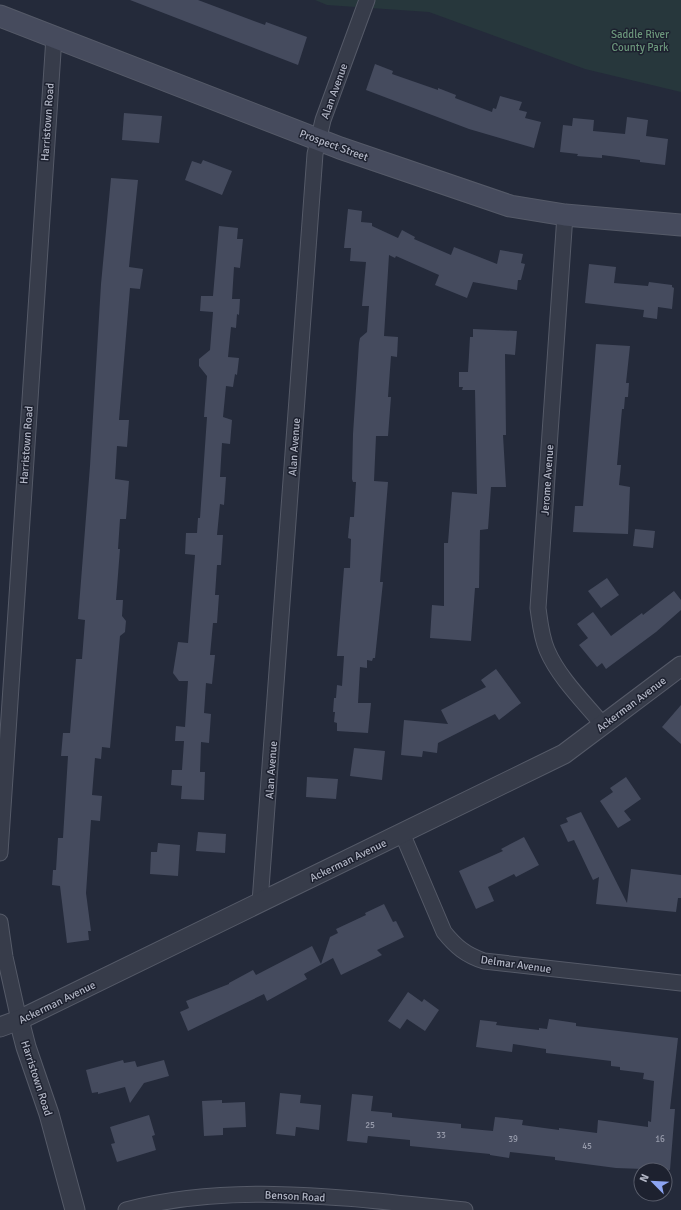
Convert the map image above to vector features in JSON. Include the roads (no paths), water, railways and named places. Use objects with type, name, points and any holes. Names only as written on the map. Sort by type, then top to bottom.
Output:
[{"type":"main road","name":"Prospect Street","points":[[0,16],[319,139],[510,206],[565,215],[681,225]]},
{"type":"street","name":"Alan Avenue","points":[[260,902],[315,154],[323,120],[367,0]]},
{"type":"street","name":"Harristown Road","points":[[0,853],[54,38]]},
{"type":"street","name":"Jerome Avenue","points":[[565,215],[538,608],[541,631],[547,650],[559,671],[603,725]]},
{"type":"street","name":"Ackerman Avenue","points":[[0,1027],[20,1020],[564,754],[681,666]]},
{"type":"street","name":"Delmar Avenue","points":[[402,833],[444,932],[455,946],[469,956],[484,962],[681,983]]},
{"type":"street","name":"Harristown Road","points":[[0,922],[5,958],[26,1047],[49,1114],[75,1210]]},
{"type":"street","name":"Benson Road","points":[[126,1210],[184,1199],[238,1194],[293,1194],[376,1206],[465,1210]]},
{"type":"park label","name":"Saddle River County Park","points":[[640,40]]}]
